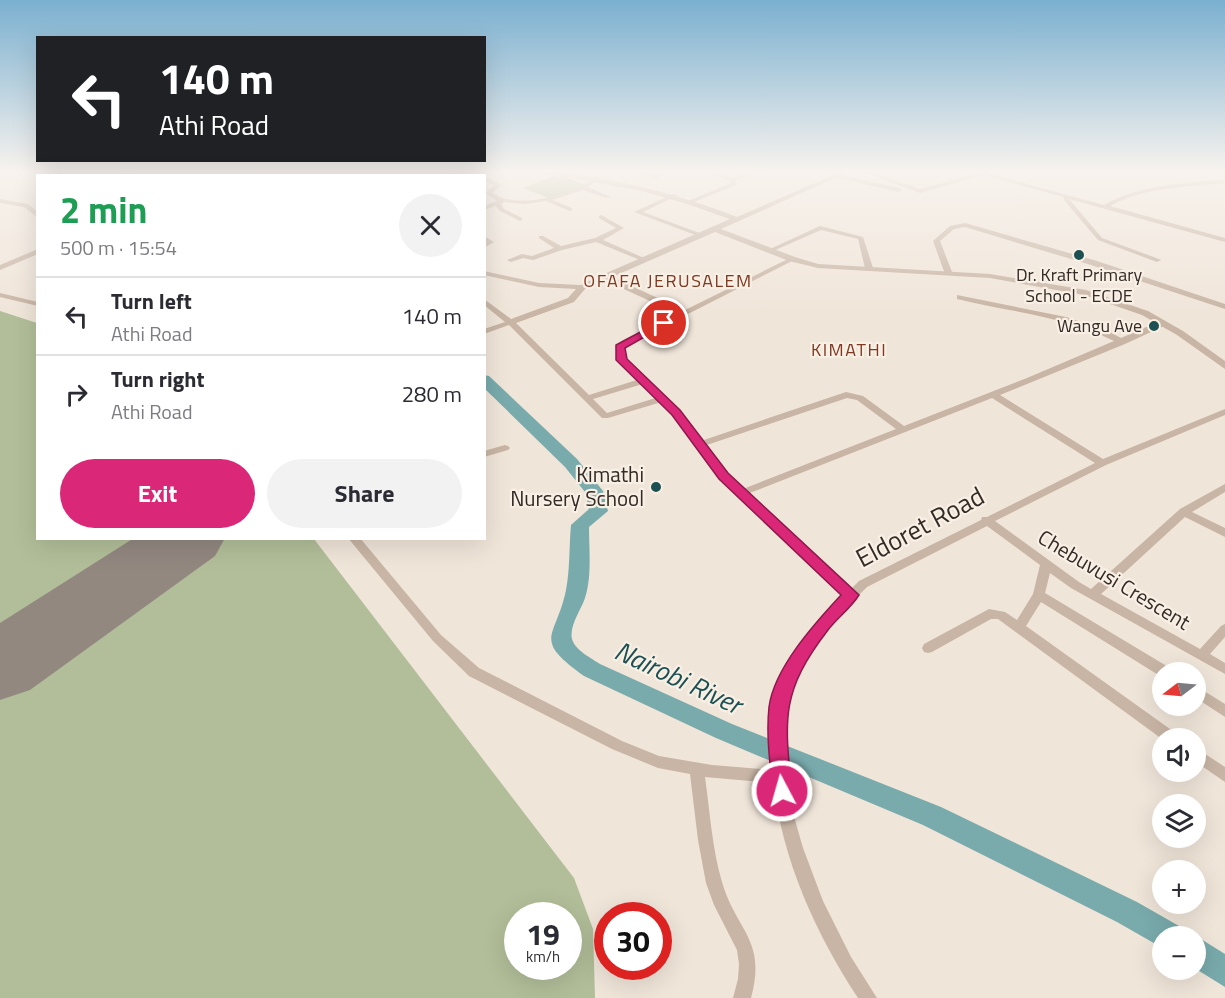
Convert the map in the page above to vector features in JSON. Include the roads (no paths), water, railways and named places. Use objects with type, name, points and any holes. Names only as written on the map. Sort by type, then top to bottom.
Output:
[{"type":"street","points":[[511,260],[522,256],[533,258],[560,248],[597,240],[621,228],[606,220]]},
{"type":"street","points":[[658,220],[700,235]]},
{"type":"street","points":[[486,273],[539,285],[582,287],[735,220]]},
{"type":"street","points":[[1082,220],[1100,239],[1157,260]]},
{"type":"street","points":[[1154,220],[1225,240]]},
{"type":"street","points":[[948,272],[936,242],[952,227],[965,225],[1094,263],[1225,307]]},
{"type":"street","points":[[771,250],[816,229],[824,228],[861,238],[869,268]]},
{"type":"street","points":[[715,229],[792,259],[818,266],[990,276],[1086,293],[1125,305],[1163,323],[1225,366]]},
{"type":"street","points":[[541,237],[560,248]]},
{"type":"street","points":[[597,240],[642,259]]},
{"type":"street","points":[[0,268],[36,252]]},
{"type":"street","points":[[792,259],[620,347],[622,360],[662,399],[688,428],[698,445],[742,493],[851,595]]},
{"type":"street","points":[[605,277],[683,314]]},
{"type":"street","points":[[486,331],[571,300],[582,287]]},
{"type":"street","points":[[0,295],[36,304]]},
{"type":"street","points":[[960,297],[1073,320],[1101,330],[1122,342]]},
{"type":"street","points":[[486,303],[512,323],[607,417],[662,399]]},
{"type":"street","points":[[742,493],[1122,342],[1163,323]]},
{"type":"street","points":[[587,398],[643,381]]},
{"type":"street","points":[[992,394],[1102,462]]},
{"type":"street","points":[[698,445],[846,395],[860,398],[903,430]]},
{"type":"street","name":"Eldoret Road","points":[[868,998],[845,963],[816,905],[795,848],[780,773],[778,706],[796,661],[824,624],[863,584],[1102,462],[1225,412]]},
{"type":"street","points":[[486,453],[505,448]]},
{"type":"street","points":[[1093,594],[1185,512],[1225,487]]},
{"type":"street","points":[[1185,512],[1225,533]]},
{"type":"street","name":"Chebuvusi Crescent","points":[[986,520],[1046,565],[1225,669]]},
{"type":"street","points":[[355,540],[437,638],[474,672],[617,745],[658,762],[697,769],[780,773]]},
{"type":"street","points":[[1019,627],[1039,595],[1046,565]]},
{"type":"street","points":[[1039,595],[1152,664]]},
{"type":"street","points":[[928,648],[989,614],[1001,615],[1158,728]]},
{"type":"street","points":[[1202,655],[1225,629]]},
{"type":"street","points":[[1206,698],[1225,711]]},
{"type":"street","points":[[1206,761],[1225,775]]},
{"type":"street","points":[[697,769],[714,883],[749,957],[749,979],[742,998]]},
{"type":"waterway","name":"Nairobi River","points":[[486,381],[571,463],[594,491],[599,511],[580,525],[578,581],[575,596],[562,629],[561,638],[565,647],[575,658],[592,670],[724,731],[932,816],[1152,926]]},
{"type":"waterway","name":"Nairobi River","points":[[1206,958],[1225,972]]},
{"type":"place","name":"Dr. Kraft Primary School - ECDE","points":[[1079,255]]},
{"type":"place","name":"Wangu Ave","points":[[1154,326]]},
{"type":"place","name":"Kimathi Nursery School","points":[[656,487]]},
{"type":"district","name":"OFAFA JERUSALEM","points":[[668,281]]},
{"type":"district","name":"KIMATHI","points":[[849,350]]}]
